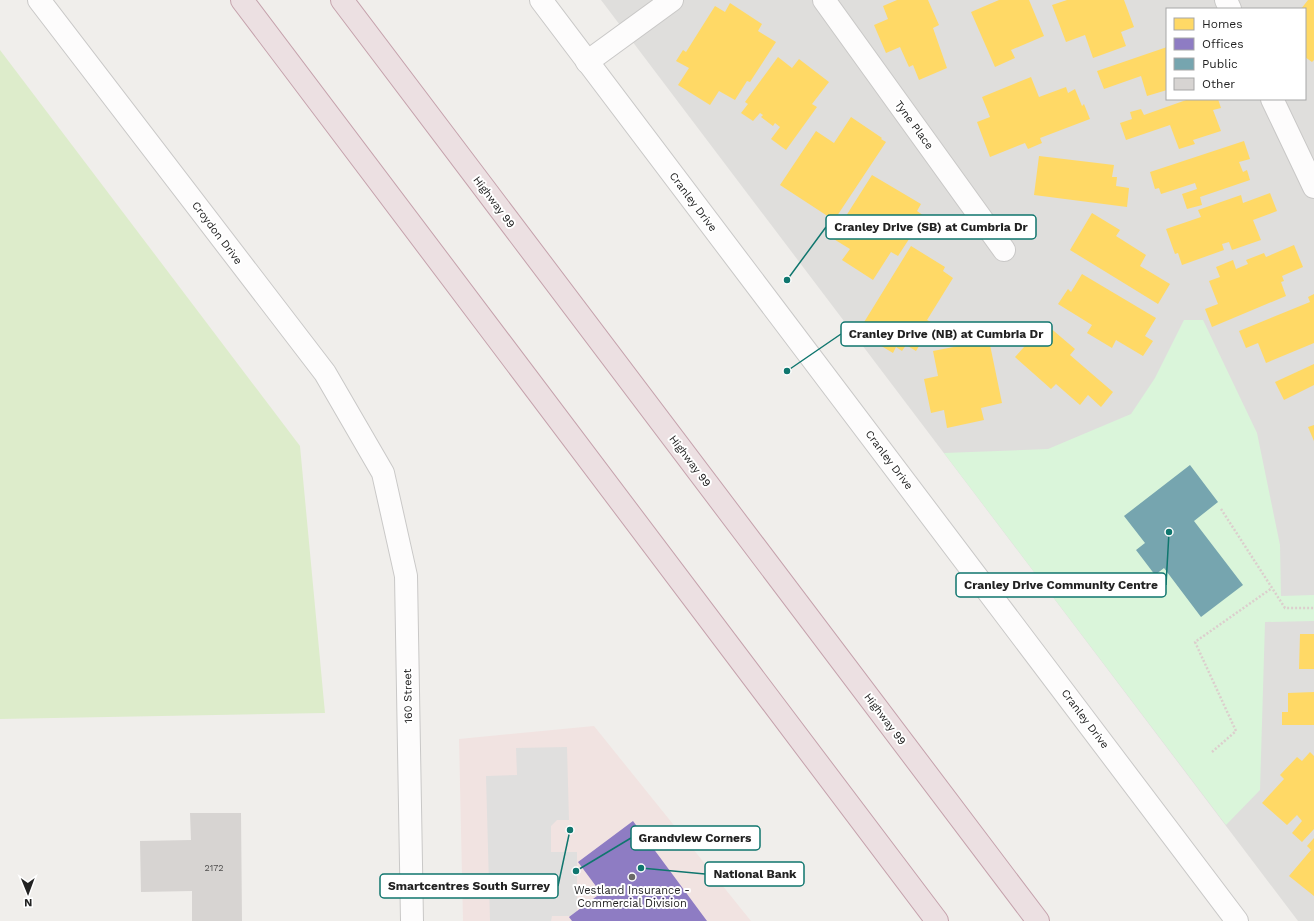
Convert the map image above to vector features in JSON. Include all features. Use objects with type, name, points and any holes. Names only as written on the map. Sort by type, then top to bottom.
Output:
[{"type":"highway","points":[[242,0],[937,921]]},
{"type":"highway","name":"Highway 99","points":[[342,0],[1038,921]]},
{"type":"street","name":"Croydon Drive","points":[[39,0],[325,373],[384,473]]},
{"type":"street","name":"Cranley Drive","points":[[541,0],[1237,921]]},
{"type":"street","points":[[587,62],[672,0]]},
{"type":"street","name":"Tyne Place","points":[[824,0],[1004,250]]},
{"type":"street","points":[[1272,100],[1314,187]]},
{"type":"street","name":"160 Street","points":[[384,473],[406,576],[412,921]]},
{"type":"path","points":[[1221,508],[1285,608],[1314,608]]},
{"type":"path","points":[[1212,752],[1236,731],[1195,642],[1272,588]]},
{"type":"shaded area","points":[[601,0],[1314,0],[1314,921],[1298,921]]},
{"type":"shaded area","points":[[594,726],[751,921],[463,921],[459,739]]},
{"type":"shaded area","points":[[567,747],[569,820],[557,820],[551,826],[551,852],[577,852],[577,916],[552,916],[551,921],[490,921],[486,776],[517,775],[516,748]]},
{"type":"green space","points":[[0,50],[300,446],[325,713],[0,719]]},
{"type":"green space","points":[[1184,320],[1203,320],[1257,433],[1280,545],[1281,596],[1314,595],[1314,621],[1265,622],[1260,790],[1226,825],[944,453],[1048,449],[1131,414],[1155,378]]},
{"type":"building: Homes","points":[[897,0],[928,0],[939,25],[933,28],[947,68],[919,80],[913,65],[909,67],[900,47],[886,53],[874,25],[888,19],[883,6]]},
{"type":"building: Homes","points":[[999,0],[1029,0],[1044,36],[1011,50],[1015,58],[995,67],[971,12]]},
{"type":"building: Homes","points":[[1067,0],[1124,0],[1134,27],[1121,32],[1126,46],[1093,58],[1085,35],[1066,42],[1052,5]]},
{"type":"building: Homes","points":[[1308,0],[1314,0],[1314,60],[1312,62],[1306,58],[1306,8],[1302,8]]},
{"type":"building: Homes","points":[[730,3],[762,24],[758,31],[776,42],[750,82],[747,81],[735,100],[719,91],[710,105],[678,85],[689,68],[676,61],[683,50],[686,52],[715,6],[725,12]]},
{"type":"building: Homes","points":[[1166,47],[1166,90],[1147,96],[1141,76],[1104,89],[1097,71]]},
{"type":"building: Homes","points":[[778,57],[792,68],[799,59],[829,82],[812,104],[817,107],[786,150],[771,139],[780,127],[775,123],[773,126],[761,117],[763,115],[760,113],[753,121],[741,113],[748,104],[745,102]]},
{"type":"building: Homes","points":[[1031,77],[1039,97],[1066,87],[1068,93],[1075,89],[1082,106],[1084,104],[1090,119],[1040,138],[1042,143],[1028,149],[1025,143],[990,157],[977,122],[990,117],[982,97]]},
{"type":"building: Homes","points":[[1186,100],[1218,100],[1221,108],[1213,110],[1221,131],[1193,140],[1195,144],[1179,149],[1170,125],[1126,140],[1120,123],[1132,119],[1130,112],[1141,109],[1144,115]]},
{"type":"building: Homes","points":[[851,117],[886,142],[835,219],[830,216],[829,217],[780,185],[816,131],[834,143]]},
{"type":"building: Homes","points":[[1244,141],[1250,159],[1239,162],[1243,172],[1247,170],[1250,180],[1200,197],[1202,205],[1187,209],[1182,194],[1197,189],[1195,183],[1161,194],[1159,188],[1155,189],[1150,172]]},
{"type":"building: Homes","points":[[1039,156],[1114,165],[1112,177],[1117,177],[1116,186],[1129,188],[1127,207],[1034,195]]},
{"type":"building: Homes","points":[[872,175],[921,204],[917,211],[924,216],[898,256],[891,252],[873,280],[842,260],[850,249],[832,238]]},
{"type":"building: Homes","points":[[1270,193],[1277,211],[1253,220],[1261,240],[1232,250],[1229,242],[1222,244],[1224,250],[1182,265],[1178,253],[1175,254],[1166,229],[1201,217],[1198,210],[1241,195],[1243,203]]},
{"type":"building: Homes","points":[[1092,213],[1120,230],[1116,236],[1146,255],[1140,266],[1170,284],[1158,304],[1070,250]]},
{"type":"building: Homes","points":[[1294,245],[1303,267],[1282,276],[1284,281],[1281,282],[1286,296],[1212,327],[1205,309],[1218,304],[1209,281],[1220,277],[1216,267],[1233,260],[1236,269],[1248,264],[1246,260],[1264,253],[1266,257]]},
{"type":"building: Homes","points":[[911,246],[945,267],[943,271],[953,278],[927,320],[933,323],[916,351],[906,345],[902,351],[896,347],[893,353],[858,332]]},
{"type":"building: Homes","points":[[1082,274],[1156,318],[1145,336],[1153,341],[1143,356],[1116,340],[1112,348],[1087,333],[1092,325],[1058,304],[1068,289],[1071,292]]},
{"type":"building: Homes","points":[[1314,294],[1314,343],[1266,363],[1258,343],[1246,348],[1239,331],[1310,302],[1308,297]]},
{"type":"building: Homes","points":[[1048,326],[1075,349],[1070,355],[1113,392],[1101,407],[1088,395],[1080,405],[1056,384],[1051,389],[1015,357],[1039,330],[1041,333]]},
{"type":"building: Homes","points":[[989,340],[1002,403],[981,408],[984,420],[947,428],[944,410],[931,413],[924,379],[938,376],[933,351]]},
{"type":"building: Homes","points":[[1314,364],[1314,385],[1284,400],[1275,382]]},
{"type":"building: Homes","points":[[1314,425],[1314,441],[1308,427]]},
{"type":"building: Homes","points":[[1300,634],[1314,634],[1314,669],[1299,669]]},
{"type":"building: Homes","points":[[1314,692],[1314,725],[1282,725],[1282,712],[1288,712],[1288,693]]},
{"type":"building: Homes","points":[[1310,752],[1314,756],[1314,829],[1302,842],[1292,833],[1302,821],[1297,815],[1287,825],[1262,803],[1284,779],[1280,775],[1297,757],[1302,761]]},
{"type":"building: Homes","points":[[1314,838],[1314,896],[1289,876],[1311,850],[1307,846]]},
{"type":"building: Offices","name":"Westland Insurance - Commercial Division","points":[[633,821],[707,921],[572,921],[569,917],[601,893],[578,862]]},
{"type":"building: Public","points":[[1190,465],[1218,502],[1194,521],[1243,585],[1201,617],[1164,568],[1155,575],[1136,550],[1145,543],[1124,516]]},
{"type":"building: Other","points":[[190,813],[241,813],[242,921],[192,921],[192,891],[141,892],[140,841],[191,840]]},
{"type":"place","name":"Cranley Drive (SB) at Cumbria Dr","points":[[787,280]]},
{"type":"place","name":"Cranley Drive (NB) at Cumbria Dr","points":[[787,371]]},
{"type":"place","name":"Cranley Drive Community Centre","points":[[1169,532]]},
{"type":"place","name":"Smartcentres South Surrey","points":[[570,830]]},
{"type":"place","name":"National Bank","points":[[641,868]]},
{"type":"place","name":"Grandview Corners","points":[[576,871]]},
{"type":"place","name":"Westland Insurance - Commercial Division","points":[[632,877]]}]
